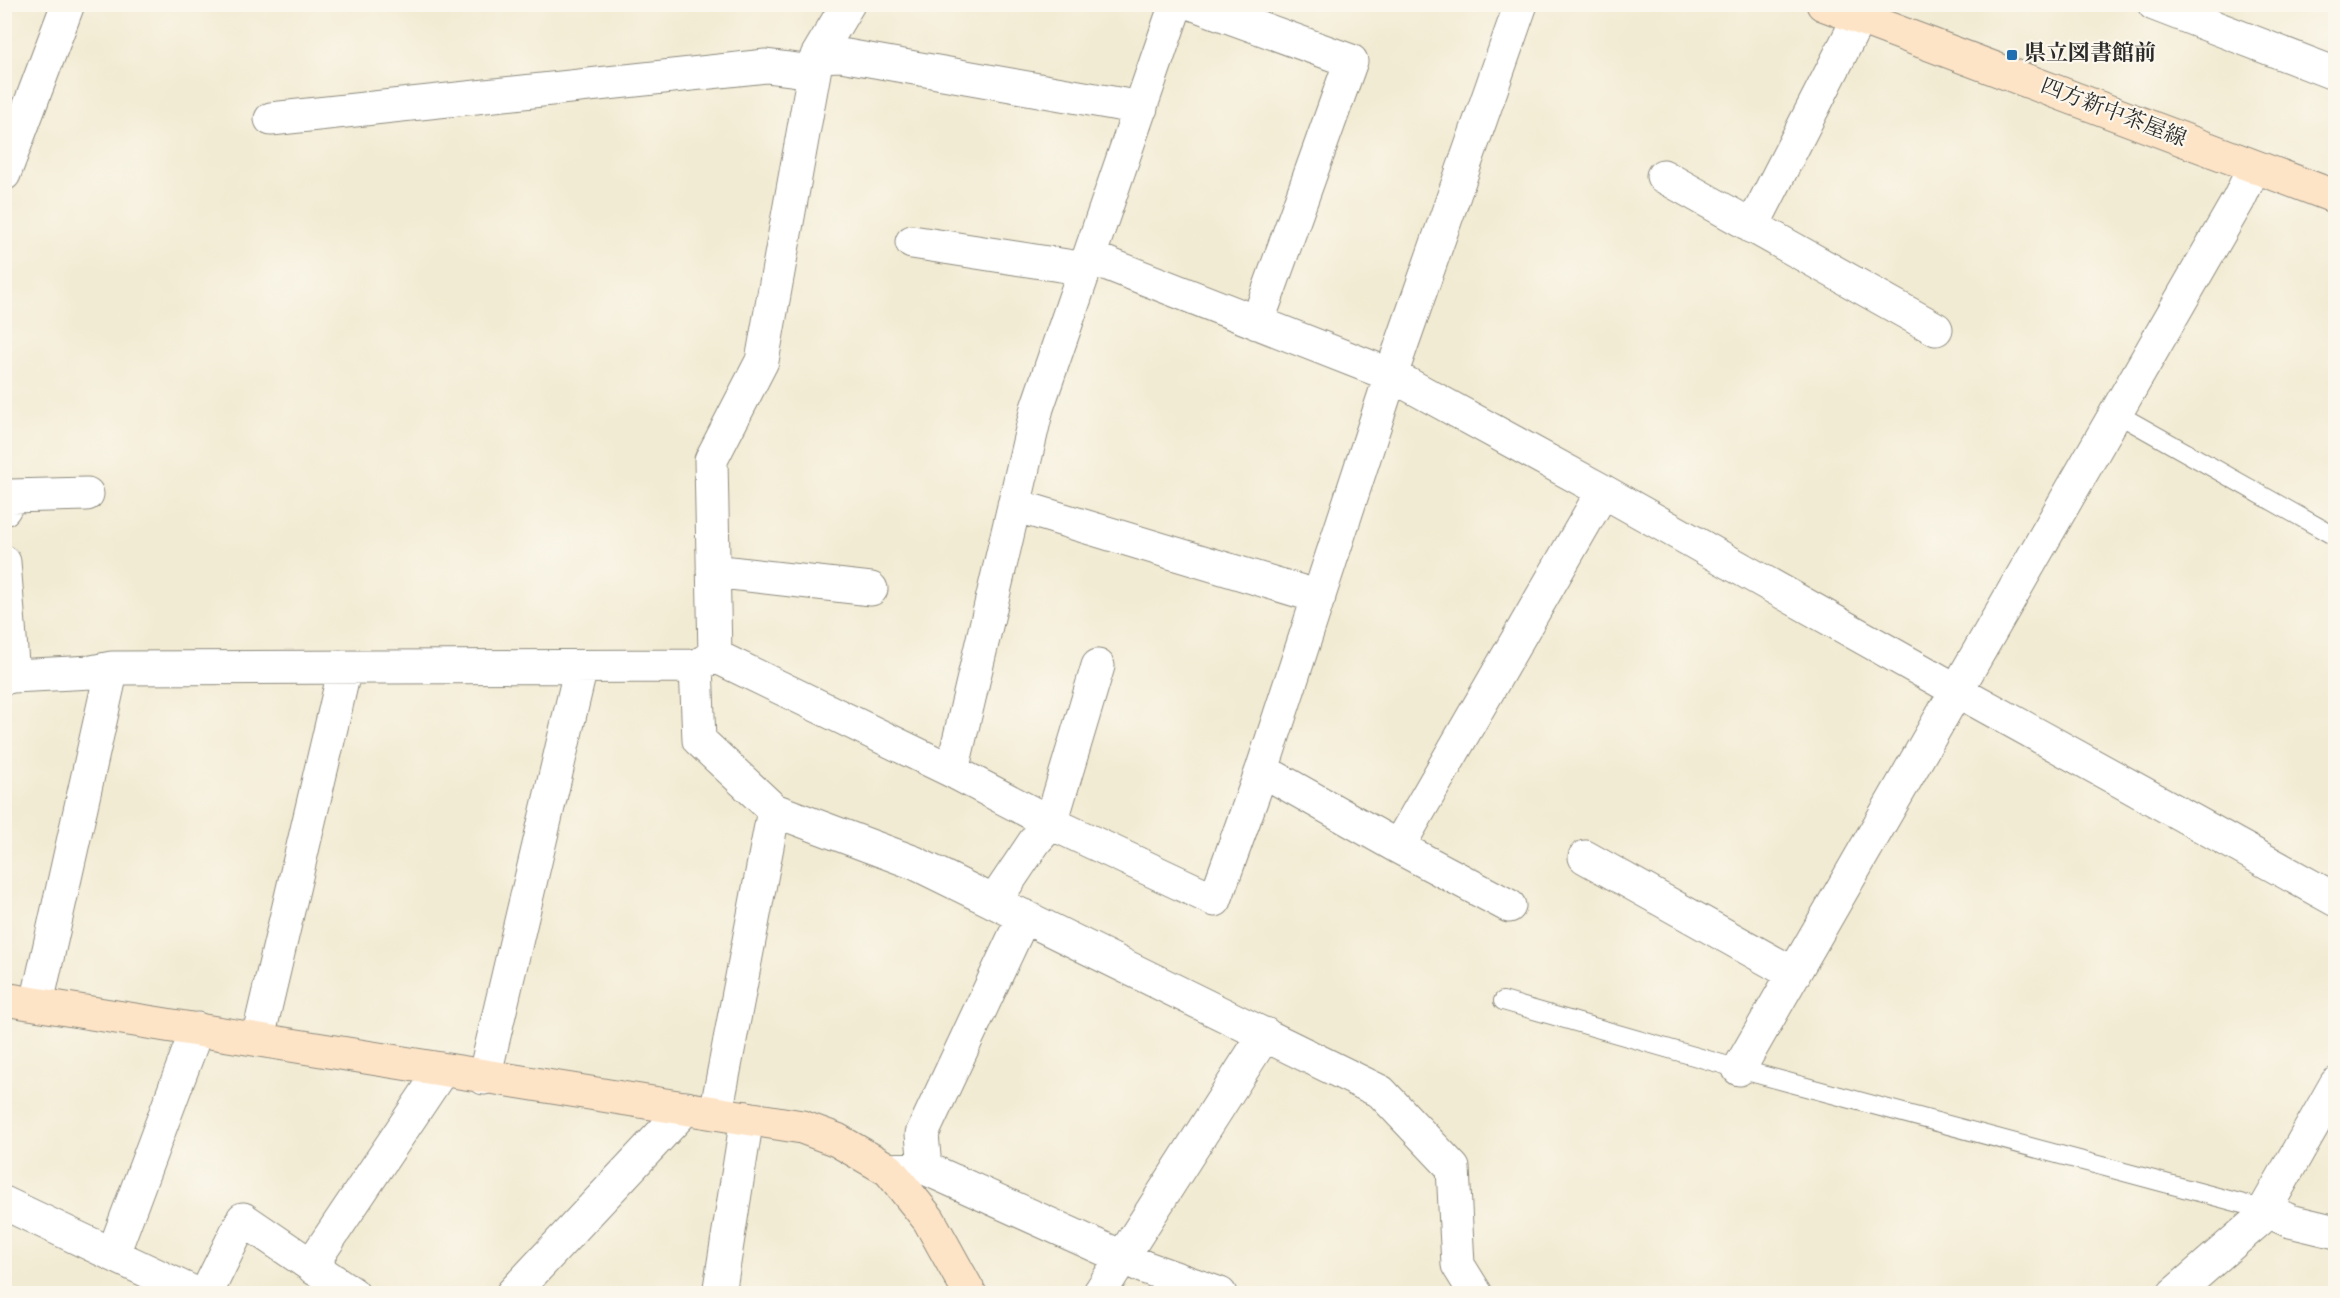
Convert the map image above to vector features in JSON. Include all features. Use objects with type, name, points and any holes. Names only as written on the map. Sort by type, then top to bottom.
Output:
[{"type":"street","points":[[4,174],[12,131],[68,4]]},
{"type":"street","points":[[848,4],[816,64],[762,361],[711,460],[713,571],[699,740],[774,810],[915,863],[1381,1092],[1453,1168],[1458,1265],[1476,1293]]},
{"type":"street","points":[[952,771],[1037,408],[1176,4]]},
{"type":"street","points":[[1194,4],[1351,61],[1257,323]]},
{"type":"street","points":[[4,562],[9,677],[92,672],[112,668],[581,667],[705,661],[952,771],[1051,823],[1215,900],[1262,770],[1391,375],[1521,4]]},
{"type":"street","name":"四方新中茶屋線","points":[[1823,4],[2336,197]]},
{"type":"street","points":[[2154,4],[2336,74]]},
{"type":"street","points":[[1752,226],[1859,18]]},
{"type":"street","points":[[271,119],[766,66],[816,64],[841,55],[1141,108]]},
{"type":"street","points":[[1738,1069],[2240,199],[2254,167]]},
{"type":"street","points":[[1663,176],[1936,329]]},
{"type":"street","points":[[912,242],[1088,263],[1257,323],[1391,375],[2336,900]]},
{"type":"street","points":[[1398,847],[1603,491]]},
{"type":"street","points":[[4,509],[11,496],[87,494]]},
{"type":"street","points":[[1014,505],[1319,597]]},
{"type":"street","points":[[713,571],[871,589]]},
{"type":"street","points":[[994,902],[1035,841],[1051,823],[1098,666]]},
{"type":"street","points":[[484,1078],[581,667]]},
{"type":"street","points":[[37,1003],[112,668]]},
{"type":"street","points":[[258,1038],[345,668]]},
{"type":"street","points":[[1262,770],[1398,847],[1509,906]]},
{"type":"street","points":[[719,1293],[716,1113],[774,810]]},
{"type":"street","points":[[1584,856],[1794,974]]},
{"type":"street","points":[[925,1168],[922,1134],[1024,916]]},
{"type":"street","points":[[4,999],[258,1038],[484,1078],[802,1127],[837,1140],[889,1170],[929,1220],[970,1293]]},
{"type":"street","points":[[113,1254],[197,1029]]},
{"type":"street","points":[[1099,1293],[1265,1034]]},
{"type":"street","points":[[315,1269],[320,1252],[442,1071]]},
{"type":"street","points":[[2174,1293],[2259,1220],[2336,1084]]},
{"type":"street","points":[[512,1293],[716,1113]]},
{"type":"street","points":[[889,1170],[925,1168],[1144,1267],[1220,1293]]},
{"type":"street","points":[[4,1203],[196,1293]]},
{"type":"street","points":[[2266,1210],[2290,1221],[2336,1232]]},
{"type":"street","points":[[206,1293],[243,1219],[353,1293]]},
{"type":"lane","points":[[2116,413],[2336,537]]},
{"type":"lane","points":[[1503,1001],[1738,1069],[2266,1210]]},
{"type":"place","name":"県立図書館前","points":[[2012,55]]}]
